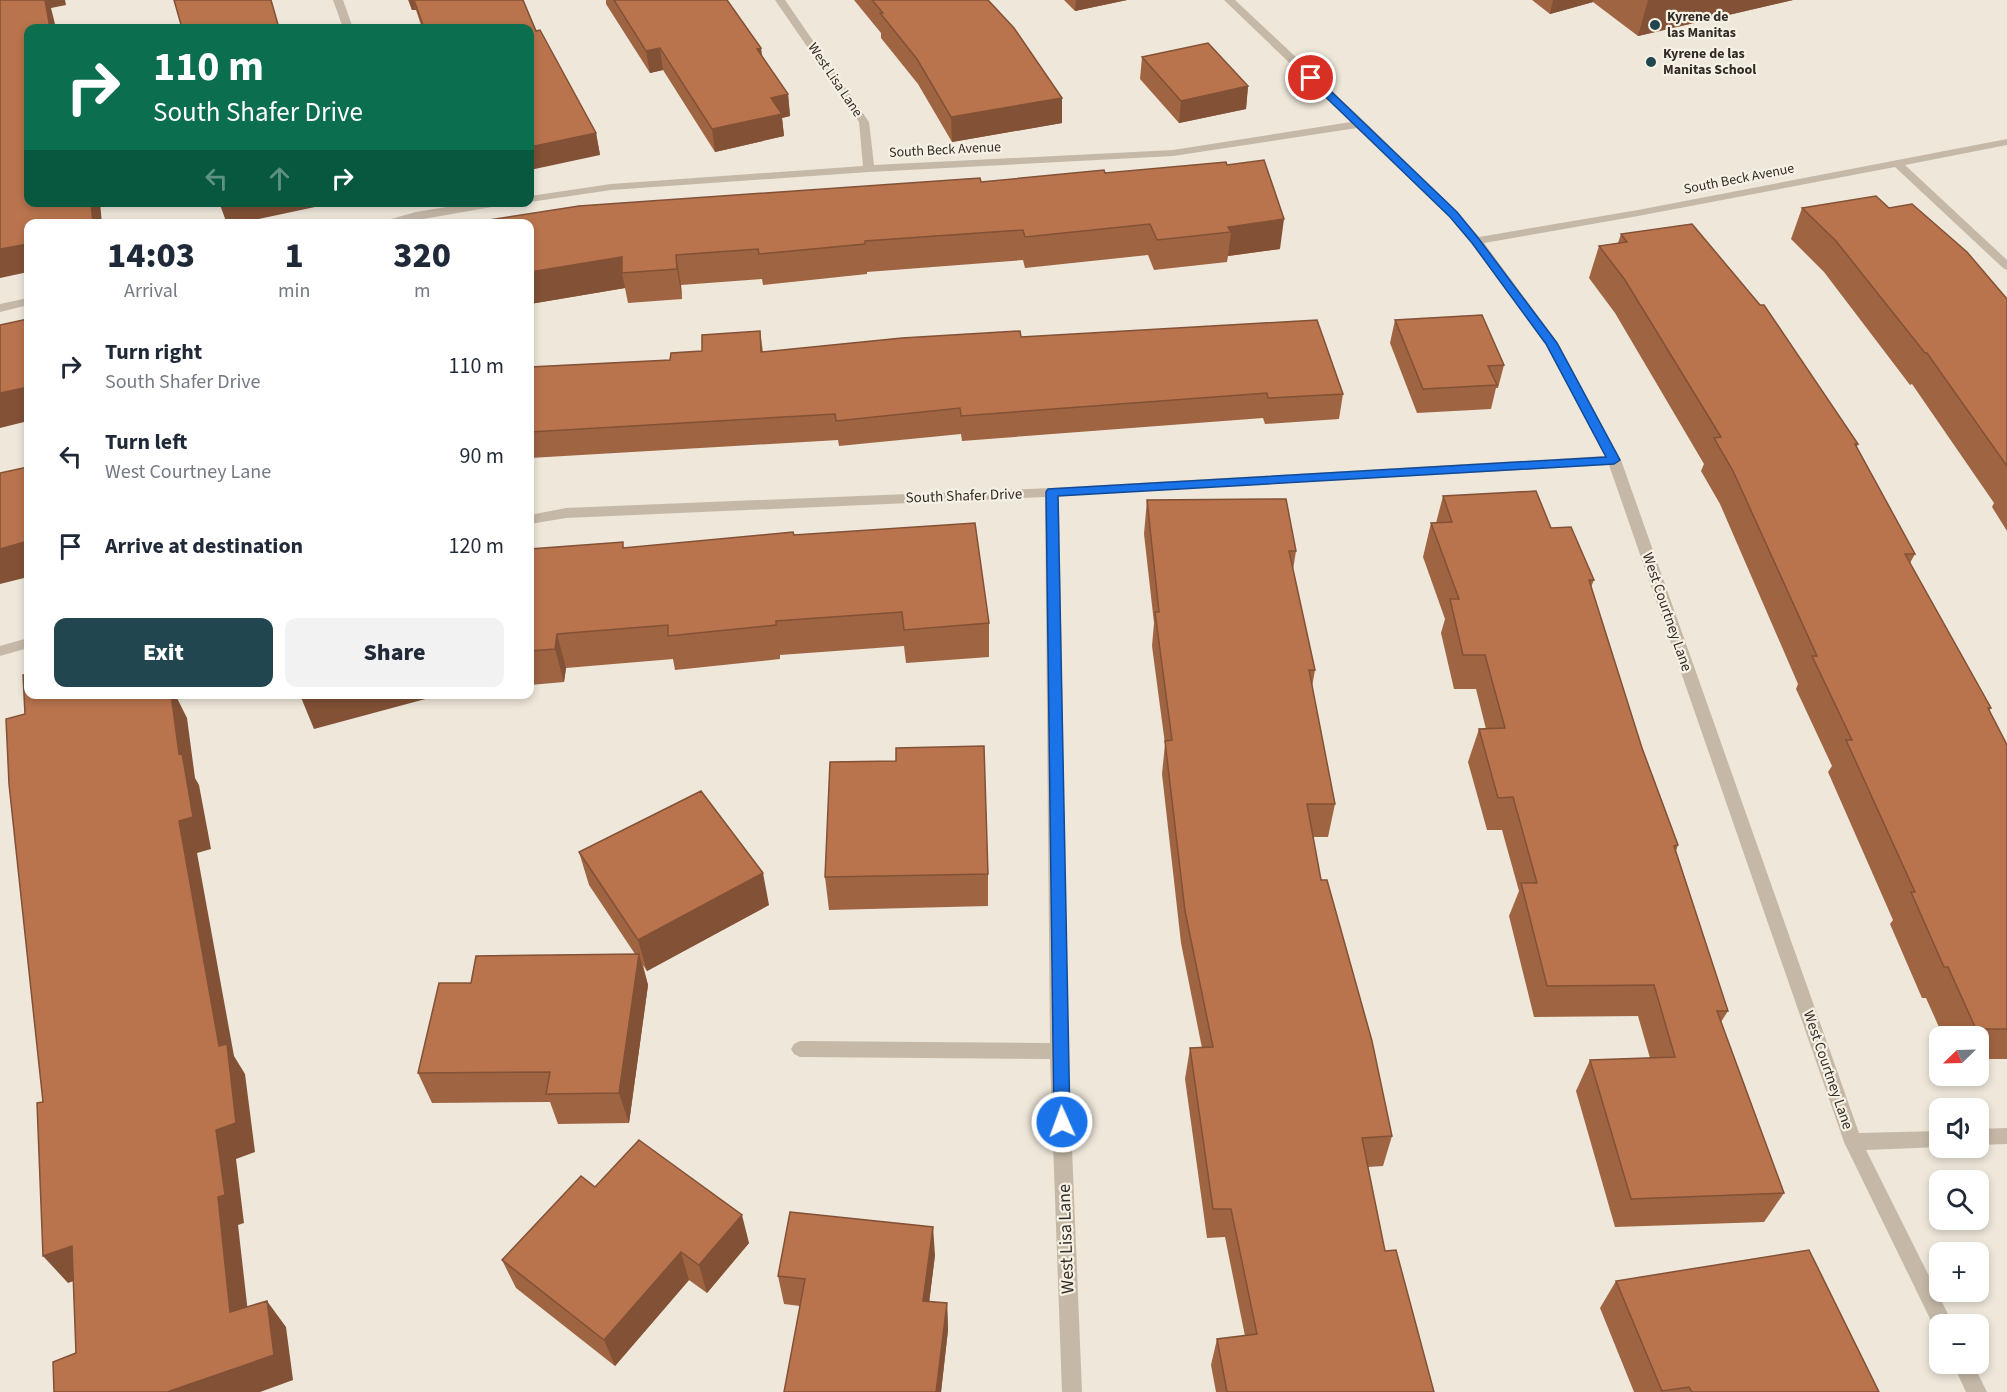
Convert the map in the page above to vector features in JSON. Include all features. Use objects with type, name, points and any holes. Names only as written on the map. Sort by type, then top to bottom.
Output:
[{"type":"street","points":[[338,0],[347,24]]},
{"type":"street","name":"West Lisa Lane","points":[[780,0],[864,122],[869,169]]},
{"type":"street","name":"West Courtney Lane","points":[[1229,0],[1453,214],[1476,241],[1552,343],[1614,460],[1853,1142],[1939,1314]]},
{"type":"street","name":"South Beck Avenue","points":[[534,198],[611,187],[869,169],[1173,153],[1361,124]]},
{"type":"street","name":"South Beck Avenue","points":[[1476,241],[1638,213],[2007,142]]},
{"type":"street","points":[[1898,164],[2007,266]]},
{"type":"street","points":[[413,207],[416,215]]},
{"type":"street","points":[[399,219],[470,207]]},
{"type":"street","points":[[0,308],[24,303]]},
{"type":"street","name":"South Shafer Drive","points":[[534,518],[566,513],[1052,492],[1614,460]]},
{"type":"street","name":"West Lisa Lane","points":[[1052,492],[1059,1051],[1072,1392]]},
{"type":"street","points":[[0,651],[24,644]]},
{"type":"street","points":[[800,1049],[1059,1051]]},
{"type":"street","points":[[1989,1137],[2007,1136]]},
{"type":"street","points":[[1853,1142],[1929,1139]]},
{"type":"street","points":[[1968,1374],[1977,1392]]},
{"type":"building","points":[[0,0],[45,0],[49,24],[24,24],[24,207],[91,207],[93,219],[24,219],[24,245],[0,249]]},
{"type":"building","points":[[174,0],[271,0],[278,24],[181,24]]},
{"type":"building","points":[[414,0],[523,0],[533,24],[423,24]]},
{"type":"building","points":[[614,0],[727,0],[761,48],[757,49],[788,94],[771,98],[782,114],[712,129],[660,48],[646,51]]},
{"type":"building","points":[[872,0],[988,0],[1014,28],[1062,98],[951,117],[917,59]]},
{"type":"building","points":[[534,26],[536,31],[540,30],[596,133],[534,146]]},
{"type":"building","points":[[1208,43],[1248,86],[1181,101],[1142,57]]},
{"type":"building","points":[[1264,160],[1284,219],[1228,227],[1231,232],[1157,240],[1150,224],[1025,237],[1023,230],[865,241],[865,244],[759,254],[758,249],[676,255],[677,269],[622,273],[622,257],[534,271],[534,219],[495,219],[579,206],[980,178],[981,182],[1104,170],[1105,173],[1226,162],[1227,165]]},
{"type":"building","points":[[1876,196],[1889,208],[1912,204],[1967,252],[2007,299],[2007,466],[1927,353],[1836,241],[1802,208]]},
{"type":"building","points":[[1692,224],[1760,305],[1764,305],[1858,444],[1855,444],[1915,554],[1905,554],[1991,708],[1988,708],[2007,745],[2007,1029],[1975,1026],[1948,967],[1944,967],[1911,892],[1915,892],[1846,740],[1852,740],[1812,656],[1817,656],[1733,471],[1714,438],[1721,437],[1625,280],[1599,246],[1627,242],[1621,234]]},
{"type":"building","points":[[1482,315],[1504,365],[1488,366],[1497,385],[1423,389],[1395,320]]},
{"type":"building","points":[[24,320],[24,388],[0,393],[0,325]]},
{"type":"building","points":[[1317,320],[1343,394],[1268,398],[1267,393],[961,416],[960,408],[836,421],[835,414],[534,432],[534,367],[670,360],[671,353],[702,351],[702,335],[760,331],[761,352],[902,338],[1020,331],[1021,337]]},
{"type":"building","points":[[24,468],[24,542],[0,549],[0,473]]},
{"type":"building","points":[[1536,491],[1551,528],[1571,527],[1594,580],[1589,580],[1642,748],[1678,845],[1674,846],[1728,1011],[1717,1011],[1784,1193],[1631,1199],[1590,1060],[1675,1057],[1654,985],[1547,986],[1521,883],[1537,883],[1513,797],[1498,798],[1479,729],[1505,728],[1485,655],[1463,655],[1450,599],[1459,599],[1431,523],[1452,522],[1443,496]]},
{"type":"building","points":[[1286,499],[1296,551],[1289,551],[1315,670],[1309,670],[1335,804],[1307,804],[1321,880],[1327,880],[1372,1041],[1392,1136],[1362,1138],[1385,1251],[1396,1250],[1434,1392],[1227,1392],[1217,1339],[1257,1334],[1231,1209],[1213,1209],[1190,1048],[1213,1047],[1185,911],[1165,741],[1172,740],[1155,612],[1159,612],[1147,500]]},
{"type":"building","points":[[975,523],[989,623],[904,630],[902,612],[776,621],[776,625],[668,636],[668,625],[557,634],[555,649],[534,651],[534,549],[623,542],[623,548],[793,532],[794,535]]},
{"type":"building","points":[[24,699],[172,699],[179,754],[182,753],[193,817],[179,821],[219,1046],[227,1044],[236,1123],[216,1130],[225,1195],[218,1197],[230,1312],[267,1301],[274,1355],[167,1392],[54,1392],[53,1362],[76,1353],[72,1246],[43,1256],[37,1103],[43,1102],[9,784],[6,719],[25,714]]},
{"type":"building","points":[[984,746],[988,874],[825,877],[830,762],[896,761],[896,748]]},
{"type":"building","points":[[701,791],[763,873],[638,940],[579,852]]},
{"type":"building","points":[[639,954],[619,1093],[546,1094],[550,1072],[418,1073],[439,983],[471,983],[476,956]]},
{"type":"building","points":[[639,1140],[742,1215],[699,1265],[681,1252],[604,1340],[502,1260],[581,1176],[595,1187]]},
{"type":"building","points":[[790,1212],[933,1227],[923,1301],[947,1303],[936,1392],[784,1392],[805,1279],[778,1276]]},
{"type":"building","points":[[1809,1250],[1879,1392],[1692,1392],[1689,1387],[1662,1391],[1616,1281]]},
{"type":"place","name":"Kyrene de las Manitas","points":[[1655,25]]},
{"type":"place","name":"Kyrene de las Manitas School","points":[[1651,62]]},
{"type":"route","points":[[1062,1122],[1059,1051],[1052,492],[1614,460],[1552,343],[1476,241],[1453,214],[1311,78]]}]
